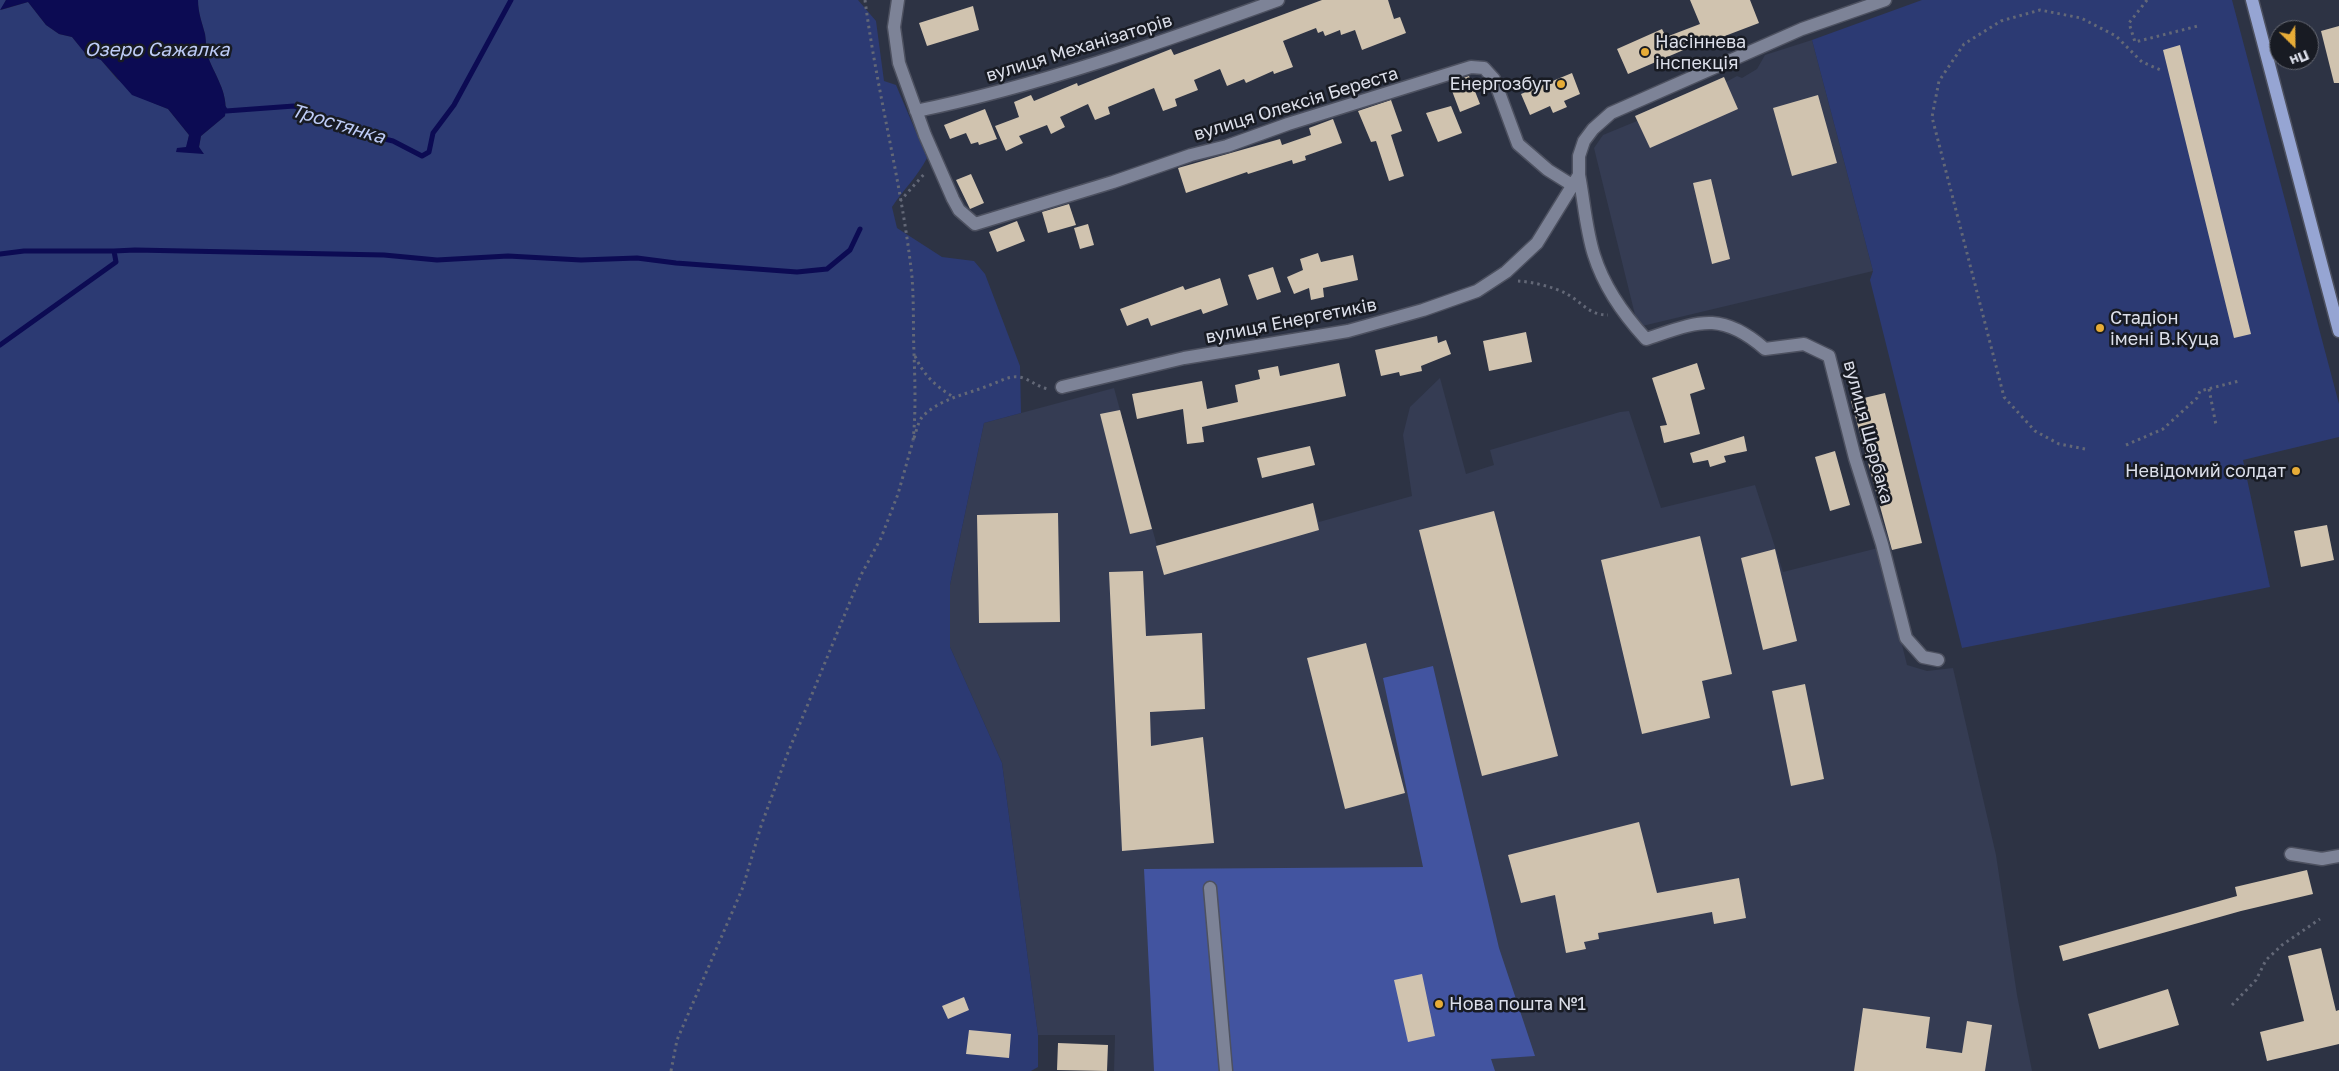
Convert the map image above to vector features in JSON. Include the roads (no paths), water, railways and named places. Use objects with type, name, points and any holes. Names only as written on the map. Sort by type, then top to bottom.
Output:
[{"type":"main road","points":[[2252,0],[2339,331]]},
{"type":"street","points":[[900,0],[894,27],[896,48],[899,63],[916,111]]},
{"type":"street","name":"вулиця Механізаторів","points":[[916,111],[955,104],[1039,80],[1174,37],[1278,0]]},
{"type":"street","name":"вулиця Енергетиків","points":[[1062,387],[1184,358],[1362,328],[1461,297],[1506,272],[1537,243],[1576,180],[1579,156],[1584,141],[1611,113],[1802,28],[1886,0]]},
{"type":"street","name":"вулиця Олексія Береста","points":[[916,111],[953,199],[959,210],[975,224],[1113,182],[1191,155],[1227,146],[1288,124],[1471,67],[1484,68],[1494,79],[1518,144],[1548,170],[1576,180]]},
{"type":"street","name":"вулиця Щербака","points":[[1576,180],[1594,254],[1609,291],[1624,313],[1646,339],[1708,322],[1731,325],[1748,334],[1765,349],[1804,344],[1829,356],[1855,458],[1882,544],[1906,638],[1923,657],[1938,660]]},
{"type":"street","points":[[2291,854],[2322,859],[2339,856]]},
{"type":"street","points":[[1210,888],[1226,1071]]},
{"type":"water","name":"Озеро Сажалка","points":[[6,0],[198,0],[207,54],[223,91],[226,107],[225,116],[201,136],[199,147],[204,154],[176,152],[177,148],[186,147],[189,135],[168,109],[132,95],[101,60],[85,53],[72,37],[59,34],[46,25],[28,2],[0,10]]},
{"type":"waterway","name":"Тростянка","points":[[223,107],[226,111],[294,106],[368,135],[393,141],[422,156],[429,152],[433,133],[454,105],[511,0]]},
{"type":"waterway","points":[[0,345],[116,262],[114,251],[384,255],[437,260],[508,256],[581,260],[637,258],[676,263],[797,272],[827,269],[850,250],[860,229]]},
{"type":"waterway","points":[[0,254],[24,251],[114,251]]},
{"type":"place","name":"Насіннева інспекція","points":[[1645,52]]},
{"type":"place","name":"Енергозбут","points":[[1561,84]]},
{"type":"place","name":"Стадіон імені В.Куца","points":[[2100,328]]},
{"type":"place","name":"Невідомий солдат","points":[[2296,471]]},
{"type":"place","name":"Нова пошта №1","points":[[1439,1004]]}]
